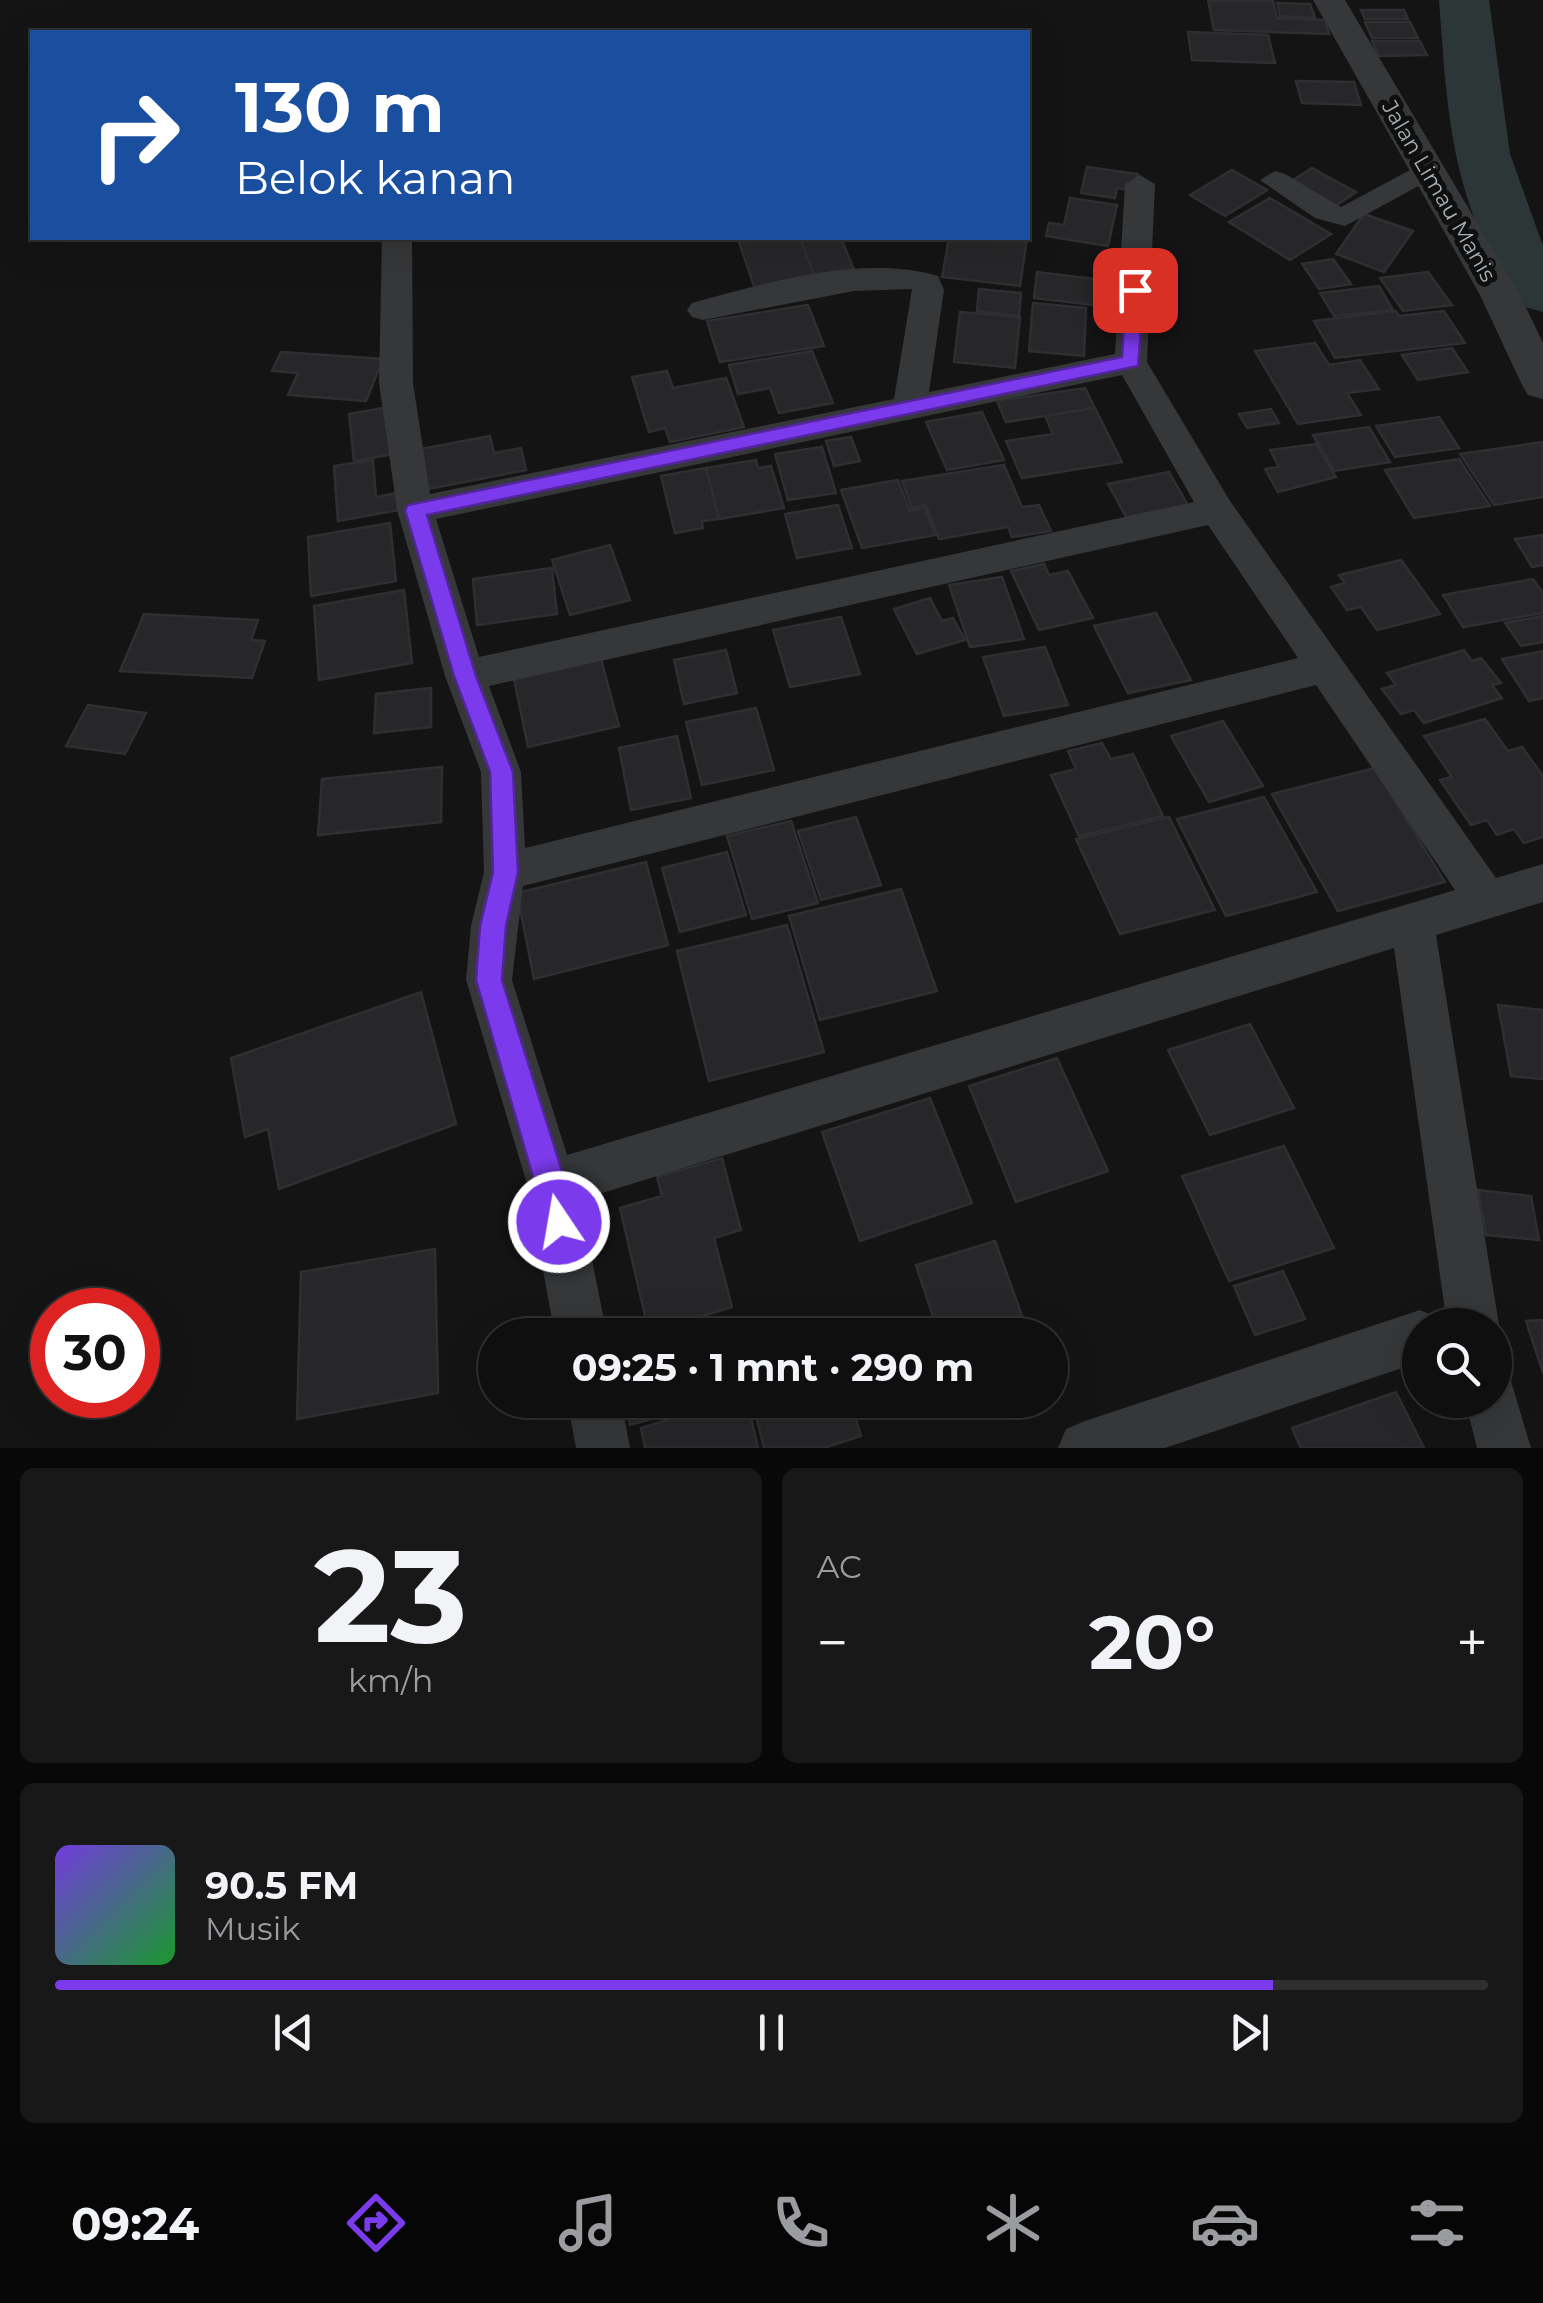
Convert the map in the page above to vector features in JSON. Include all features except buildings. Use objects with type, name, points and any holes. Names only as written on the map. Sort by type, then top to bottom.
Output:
[{"type":"street","name":"Jalan Limau Manis","points":[[1329,0],[1500,295],[1543,385]]},
{"type":"street","points":[[1275,180],[1326,212],[1345,217],[1425,171]]},
{"type":"street","points":[[1140,184],[1131,362],[1216,510],[1486,899]]},
{"type":"street","points":[[397,240],[396,384],[415,510],[465,676],[501,772],[506,872],[493,926],[489,980],[552,1184],[578,1318]]},
{"type":"street","points":[[703,310],[879,277],[918,277],[927,283],[926,307],[910,407]]},
{"type":"street","points":[[415,510],[1131,362]]},
{"type":"street","points":[[465,676],[1216,510]]},
{"type":"street","points":[[506,872],[1326,667]]},
{"type":"street","points":[[552,1184],[1543,882]]},
{"type":"street","points":[[1412,921],[1463,1308]]},
{"type":"street","points":[[1085,1448],[1402,1342]]},
{"type":"street","points":[[597,1418],[603,1448]]},
{"type":"street","points":[[1496,1418],[1504,1448]]},
{"type":"waterway","points":[[1464,0],[1476,115],[1491,191],[1521,261],[1543,292]]},
{"type":"route","points":[[559,1222],[552,1184],[489,980],[493,926],[506,872],[501,772],[465,676],[415,510],[1131,362],[1135,290]]}]
